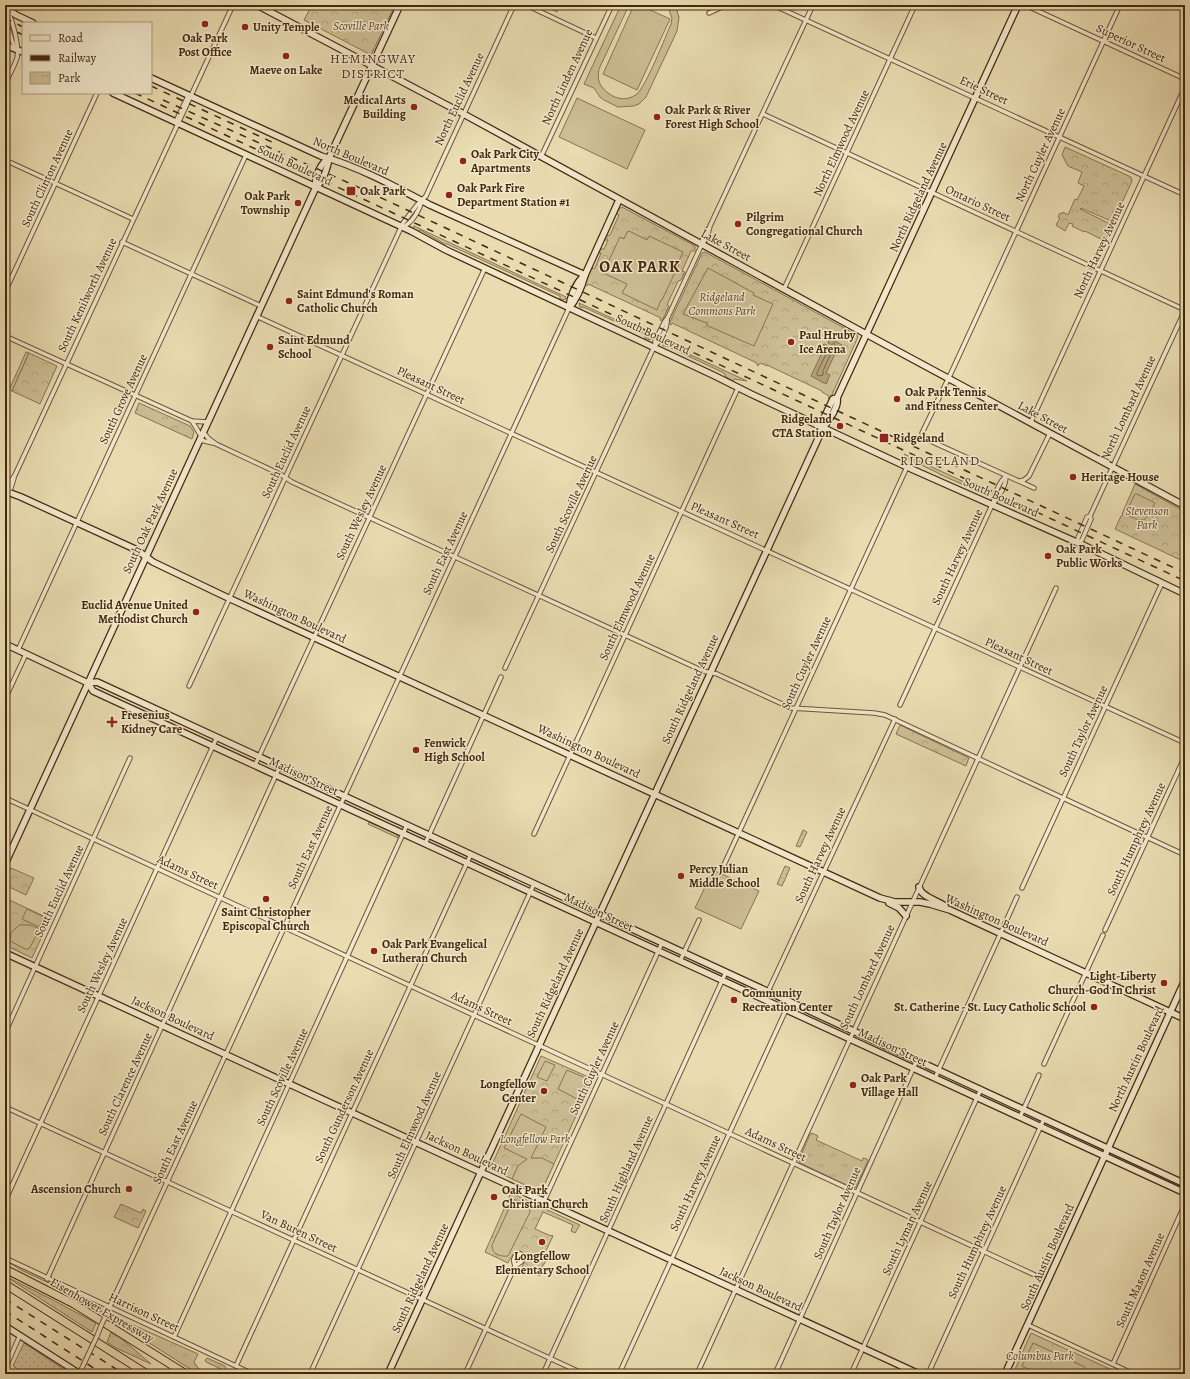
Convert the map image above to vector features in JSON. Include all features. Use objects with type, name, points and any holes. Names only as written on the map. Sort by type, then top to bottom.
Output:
[{"type":"highway","name":"Eisenhower Expressway","points":[[5,1269],[81,1308],[186,1374]]},
{"type":"highway","points":[[5,1284],[147,1374]]},
{"type":"street","name":"South Kenilworth Avenue","points":[[6,492],[11,488],[14,475],[233,5]]},
{"type":"street","name":"Lake Street","points":[[256,5],[463,114],[1185,506]]},
{"type":"street","name":"South Oak Park Avenue","points":[[5,864],[256,316],[316,187],[320,184],[329,158],[400,5]]},
{"type":"street","name":"North Euclid Avenue","points":[[402,227],[408,225],[421,206],[422,200],[514,5]]},
{"type":"street","points":[[526,5],[596,38]]},
{"type":"street","name":"North Linden Avenue","points":[[541,157],[612,5]]},
{"type":"street","points":[[709,13],[720,8],[721,5]]},
{"type":"street","name":"Erie Street","points":[[773,5],[976,97],[1185,195]]},
{"type":"street","name":"South Scoville Avenue","points":[[505,668],[540,596],[654,347],[668,323],[667,319],[702,244],[707,238],[710,226],[813,5]]},
{"type":"street","name":"North Elmwood Avenue","points":[[784,289],[915,5]]},
{"type":"street","name":"North Ridgeland Avenue","points":[[822,428],[830,418],[837,402],[837,398],[866,334],[1018,5]]},
{"type":"street","name":"Superior Street","points":[[1025,5],[1185,79]]},
{"type":"street","name":"North Cuyler Avenue","points":[[1006,476],[926,439],[922,432],[1120,5]]},
{"type":"street","points":[[6,7],[16,15],[31,22]]},
{"type":"street","points":[[5,84],[18,56],[16,50],[17,43],[11,17],[6,7]]},
{"type":"street","points":[[5,45],[22,52]]},
{"type":"street","name":"North Boulevard","points":[[152,78],[321,156],[337,160],[585,275]]},
{"type":"street","name":"North Harvey Avenue","points":[[1031,422],[1185,86]]},
{"type":"street","name":"South Clinton Avenue","points":[[5,292],[97,94]]},
{"type":"street","name":"South Boulevard","points":[[114,94],[402,227],[822,428],[1077,543],[1185,594]]},
{"type":"street","name":"Ontario Street","points":[[763,114],[1185,310]]},
{"type":"street","name":"South Grove Avenue","points":[[18,650],[246,155]]},
{"type":"street","points":[[5,160],[133,219]]},
{"type":"street","points":[[569,308],[574,302],[619,200]]},
{"type":"street","name":"South Euclid Avenue","points":[[189,686],[402,227]]},
{"type":"street","points":[[122,242],[261,306]]},
{"type":"street","name":"South Wesley Avenue","points":[[255,765],[485,268]]},
{"type":"street","name":"South East Avenue","points":[[80,1373],[569,308]]},
{"type":"street","name":"North Lombard Avenue","points":[[1077,543],[1087,517],[1090,516],[1185,310]]},
{"type":"street","name":"Pleasant Street","points":[[256,316],[1185,743]]},
{"type":"street","points":[[5,336],[192,421],[207,422]]},
{"type":"street","name":"South Elmwood Avenue","points":[[534,834],[738,388]]},
{"type":"street","points":[[192,421],[201,436],[279,473],[292,482],[703,671],[717,674],[787,707],[874,713],[894,719],[1185,855]]},
{"type":"street","name":"South Ridgeland Avenue","points":[[388,1374],[822,428]]},
{"type":"street","points":[[1019,482],[1030,476],[1050,433]]},
{"type":"street","points":[[201,436],[216,444]]},
{"type":"street","name":"South Cuyler Avenue","points":[[723,867],[907,467]]},
{"type":"street","points":[[992,505],[1006,480],[1006,476],[1034,488]]},
{"type":"street","name":"Washington Boulevard","points":[[6,492],[21,497],[137,550],[153,562],[880,898],[895,902],[930,904],[950,910],[1185,1019]]},
{"type":"street","name":"South Harvey Avenue","points":[[900,705],[992,505]]},
{"type":"street","name":"South Taylor Avenue","points":[[1022,888],[1162,583]]},
{"type":"street","name":"South Lombard Avenue","points":[[697,1374],[1056,588]]},
{"type":"street","name":"Madison Street","points":[[5,644],[88,683],[97,682],[938,1070],[1184,1181]]},
{"type":"street","points":[[5,699],[26,654]]},
{"type":"street","points":[[425,844],[501,676]]},
{"type":"street","name":"Madison Street","points":[[88,683],[93,691],[1185,1193]]},
{"type":"street","name":"South Harvey Avenue","points":[[764,1000],[894,719]]},
{"type":"street","name":"South Wesley Avenue","points":[[5,1201],[217,737]]},
{"type":"street","name":"South Humphrey Avenue","points":[[1105,930],[1185,756]]},
{"type":"street","name":"South Euclid Avenue","points":[[5,1033],[130,758]]},
{"type":"street","name":"South Clarence Avenue","points":[[47,1279],[280,766]]},
{"type":"street","name":"Adams Street","points":[[5,798],[1037,1276]]},
{"type":"street","name":"South Scoville Avenue","points":[[174,1337],[408,825]]},
{"type":"street","name":"South Gunderson Avenue","points":[[236,1366],[471,854]]},
{"type":"street","name":"South Elmwood Avenue","points":[[310,1374],[534,884]]},
{"type":"street","points":[[919,887],[920,891],[926,896],[939,902],[950,910]]},
{"type":"street","points":[[935,1078],[1017,897]]},
{"type":"street","points":[[880,898],[900,908],[906,916]]},
{"type":"street","points":[[680,961],[699,920]]},
{"type":"street","points":[[1044,1064],[1103,935]]},
{"type":"street","name":"South Cuyler Avenue","points":[[544,1201],[662,943]]},
{"type":"street","name":"Jackson Boulevard","points":[[5,953],[919,1374]]},
{"type":"street","name":"South Highland Avenue","points":[[543,1374],[726,972]]},
{"type":"street","name":"North Austin Boulevard","points":[[1108,1148],[1185,980]]},
{"type":"street","name":"South Harvey Avenue","points":[[619,1374],[790,1001]]},
{"type":"street","name":"South Taylor Avenue","points":[[775,1374],[917,1060]]},
{"type":"street","points":[[1020,1117],[1039,1076]]},
{"type":"street","name":"South Lyman Avenue","points":[[851,1374],[981,1089]]},
{"type":"street","name":"Van Buren Street","points":[[5,1107],[584,1374]]},
{"type":"street","name":"South Humphrey Avenue","points":[[928,1374],[1044,1118]]},
{"type":"street","name":"South Austin Boulevard","points":[[1006,1374],[1108,1148]]},
{"type":"street","name":"South Mason Avenue","points":[[1113,1364],[1185,1204]]},
{"type":"street","name":"Harrison Street","points":[[5,1258],[47,1279],[253,1374]]},
{"type":"street","points":[[465,1374],[515,1266]]},
{"type":"street","points":[[1028,1325],[1134,1374]]},
{"type":"street","points":[[5,1326],[80,1373]]},
{"type":"street","points":[[5,1369],[20,1335]]},
{"type":"green space","name":"Scoville Park","points":[[312,5],[395,5],[371,55],[304,20]]},
{"type":"green space","points":[[542,5],[560,5],[557,12]]},
{"type":"green space","points":[[621,5],[629,5],[599,69],[598,76],[599,82],[608,93],[622,99],[630,98],[637,94],[645,82],[671,24],[672,18],[667,5],[675,5],[679,17],[677,31],[646,97],[639,104],[618,107],[600,97],[594,88],[584,84]]},
{"type":"green space","points":[[634,5],[639,5],[670,19],[637,90],[603,74]]},
{"type":"green space","points":[[577,98],[645,130],[627,169],[559,137]]},
{"type":"green space","points":[[1065,147],[1131,177],[1132,181],[1114,220],[1111,221],[1081,208],[1080,209],[1112,225],[1105,241],[1072,226],[1073,224],[1069,223],[1065,231],[1056,225],[1060,218],[1058,217],[1060,213],[1062,214],[1063,212],[1068,215],[1075,199],[1077,200],[1084,186],[1078,183],[1082,172],[1068,166],[1062,155]]},
{"type":"green space","name":"Ridgeland Commons Park","points":[[622,207],[695,246],[695,251],[691,251],[682,271],[685,272],[681,280],[678,281],[667,305],[669,306],[662,321],[660,320],[661,318],[588,284],[587,286],[585,285],[591,269],[595,268],[601,253],[598,253],[600,249],[604,249],[608,240],[604,240],[606,236],[610,235],[619,215],[616,214]]},
{"type":"green space","points":[[414,226],[566,297],[566,299],[560,299],[560,296],[445,244],[420,230],[418,231],[413,229]]},
{"type":"green space","points":[[629,231],[647,240],[649,236],[683,252],[678,263],[679,264],[657,310],[622,293],[627,284],[603,273],[620,237],[624,239]]},
{"type":"green space","name":"Ridgeland Commons Park","points":[[705,252],[857,335],[858,337],[830,399],[828,398],[829,396],[822,391],[767,365],[760,363],[758,366],[757,363],[672,323],[671,325],[669,324],[702,253]]},
{"type":"green space","points":[[708,268],[754,293],[753,295],[773,304],[754,346],[706,325],[708,323],[683,314]]},
{"type":"green space","points":[[579,303],[653,337],[650,340],[645,338],[645,335],[580,307]]},
{"type":"green space","points":[[663,342],[747,381],[734,379],[733,381],[726,377],[724,373],[667,346],[663,346]]},
{"type":"green space","points":[[26,352],[29,353],[12,391],[9,390]]},
{"type":"green space","points":[[29,353],[57,366],[40,404],[12,391]]},
{"type":"green space","points":[[139,403],[190,426],[194,432],[192,439],[135,413]]},
{"type":"green space","points":[[904,454],[990,494],[989,496],[917,463],[913,464]]},
{"type":"green space","name":"Stevenson Park","points":[[1135,484],[1180,509],[1185,510],[1185,562],[1115,529],[1121,516],[1123,515],[1122,514]]},
{"type":"green space","points":[[1135,494],[1155,503],[1144,520],[1136,519],[1125,514]]},
{"type":"green space","points":[[900,725],[969,758],[966,766],[896,734]]},
{"type":"green space","points":[[369,822],[397,834],[398,838],[368,824]]},
{"type":"green space","points":[[803,830],[807,832],[800,847],[796,846]]},
{"type":"green space","points":[[785,866],[790,868],[782,886],[777,884]]},
{"type":"green space","points":[[11,868],[34,878],[26,895],[5,885],[5,881]]},
{"type":"green space","points":[[713,870],[759,891],[741,929],[695,908]]},
{"type":"green space","points":[[5,898],[50,919],[32,958],[5,945]]},
{"type":"green space","points":[[27,909],[44,917],[39,927],[22,919]]},
{"type":"green space","points":[[19,925],[30,925],[40,929],[29,949],[25,949],[10,941],[11,933]]},
{"type":"green space","name":"Longfellow Park","points":[[541,1056],[593,1079],[541,1192],[490,1169]]},
{"type":"green space","points":[[545,1061],[555,1065],[547,1081],[537,1077]]},
{"type":"green space","points":[[567,1070],[588,1079],[579,1100],[558,1089]]},
{"type":"green space","points":[[521,1114],[546,1127],[531,1158],[542,1158],[554,1164],[541,1192],[512,1179],[518,1166],[527,1159],[504,1148]]},
{"type":"green space","points":[[812,1133],[818,1136],[816,1140],[862,1161],[863,1158],[867,1159],[868,1161],[856,1187],[853,1188],[800,1163],[799,1160],[810,1134]]},
{"type":"green space","points":[[1153,1172],[1185,1187],[1184,1189],[1152,1174]]},
{"type":"green space","points":[[511,1193],[580,1225],[575,1233],[571,1231],[573,1225],[543,1212],[535,1229],[553,1236],[543,1257],[546,1261],[542,1267],[544,1268],[540,1276],[522,1267],[526,1258],[524,1254],[519,1251],[512,1256],[508,1263],[485,1252]]},
{"type":"green space","points":[[514,1200],[525,1203],[529,1207],[530,1212],[508,1256],[502,1256],[493,1251],[492,1245]]},
{"type":"green space","points":[[121,1204],[141,1213],[143,1209],[146,1211],[138,1228],[114,1217]]},
{"type":"green space","points":[[5,1260],[101,1305],[101,1312],[64,1290],[21,1270]]},
{"type":"green space","points":[[5,1276],[96,1323],[92,1332]]},
{"type":"green space","points":[[113,1316],[198,1354],[194,1362],[198,1368],[210,1374],[198,1374],[143,1339],[144,1337],[111,1318]]},
{"type":"green space","points":[[111,1332],[122,1339],[151,1364],[116,1348],[107,1342]]},
{"type":"green space","name":"Columbus Park","points":[[1031,1333],[1121,1374],[1013,1374]]},
{"type":"green space","points":[[24,1343],[71,1374],[25,1374],[13,1366]]},
{"type":"green space","points":[[1033,1343],[1085,1367],[1082,1374],[1039,1374],[1022,1366]]},
{"type":"green space","points":[[207,1358],[225,1366],[226,1369],[223,1370],[206,1362],[205,1360]]},
{"type":"water","points":[[830,338],[842,345],[842,348],[834,345],[834,342],[832,345],[828,343]]},
{"type":"water","points":[[824,344],[837,350],[826,373],[830,375],[826,384],[811,376],[825,346],[823,345]]},
{"type":"railway","points":[[5,18],[22,26]]},
{"type":"railway","points":[[5,26],[22,34]]},
{"type":"railway","points":[[152,86],[274,143]]},
{"type":"railway","points":[[137,94],[1185,581]]},
{"type":"railway","points":[[163,100],[360,188],[1185,573]]},
{"type":"railway","points":[[5,1299],[124,1374]]},
{"type":"railway","points":[[5,1311],[103,1374]]},
{"type":"place","name":"Oak Park Post Office","points":[[205,24]]},
{"type":"place","name":"Unity Temple","points":[[245,27]]},
{"type":"place","name":"Maeve on Lake","points":[[286,56]]},
{"type":"place","name":"Medical Arts Building","points":[[414,107]]},
{"type":"place","name":"Oak Park & River Forest High School","points":[[657,117]]},
{"type":"place","name":"Oak Park City Apartments","points":[[463,161]]},
{"type":"place","name":"Oak Park","points":[[351,191]]},
{"type":"place","name":"Oak Park Fire Department Station #1","points":[[449,195]]},
{"type":"place","name":"Oak Park Township","points":[[298,203]]},
{"type":"place","name":"Pilgrim Congregational Church","points":[[738,224]]},
{"type":"place","name":"Saint Edmund's Roman Catholic Church","points":[[289,301]]},
{"type":"place","name":"Paul Hruby Ice Arena","points":[[791,342]]},
{"type":"place","name":"Saint Edmund School","points":[[270,347]]},
{"type":"place","name":"Oak Park Tennis and Fitness Center","points":[[897,399]]},
{"type":"place","name":"Ridgeland CTA Station","points":[[840,426]]},
{"type":"place","name":"Ridgeland","points":[[884,438]]},
{"type":"place","name":"Heritage House","points":[[1073,477]]},
{"type":"place","name":"Oak Park Public Works","points":[[1048,556]]},
{"type":"place","name":"Euclid Avenue United Methodist Church","points":[[196,612]]},
{"type":"place","name":"Fresenius Kidney Care","points":[[112,722]]},
{"type":"place","name":"Fenwick High School","points":[[416,750]]},
{"type":"place","name":"Percy Julian Middle School","points":[[681,876]]},
{"type":"place","name":"Saint Christopher Episcopal Church","points":[[266,899]]},
{"type":"place","name":"Oak Park Evangelical Lutheran Church","points":[[374,951]]},
{"type":"place","name":"Light-Liberty Church-God In Christ","points":[[1164,983]]},
{"type":"place","name":"Community Recreation Center","points":[[734,1000]]},
{"type":"place","name":"St. Catherine - St. Lucy Catholic School","points":[[1094,1007]]},
{"type":"place","name":"Oak Park Village Hall","points":[[853,1085]]},
{"type":"place","name":"Longfellow Center","points":[[544,1091]]},
{"type":"place","name":"Ascension Church","points":[[129,1189]]},
{"type":"place","name":"Oak Park Christian Church","points":[[494,1197]]},
{"type":"place","name":"Longfellow Elementary School","points":[[542,1242]]},
{"type":"district","name":"HEMINGWAY DISTRICT","points":[[373,66]]},
{"type":"district","name":"OAK PARK","points":[[640,266]]},
{"type":"district","name":"RIDGELAND","points":[[940,460]]}]
